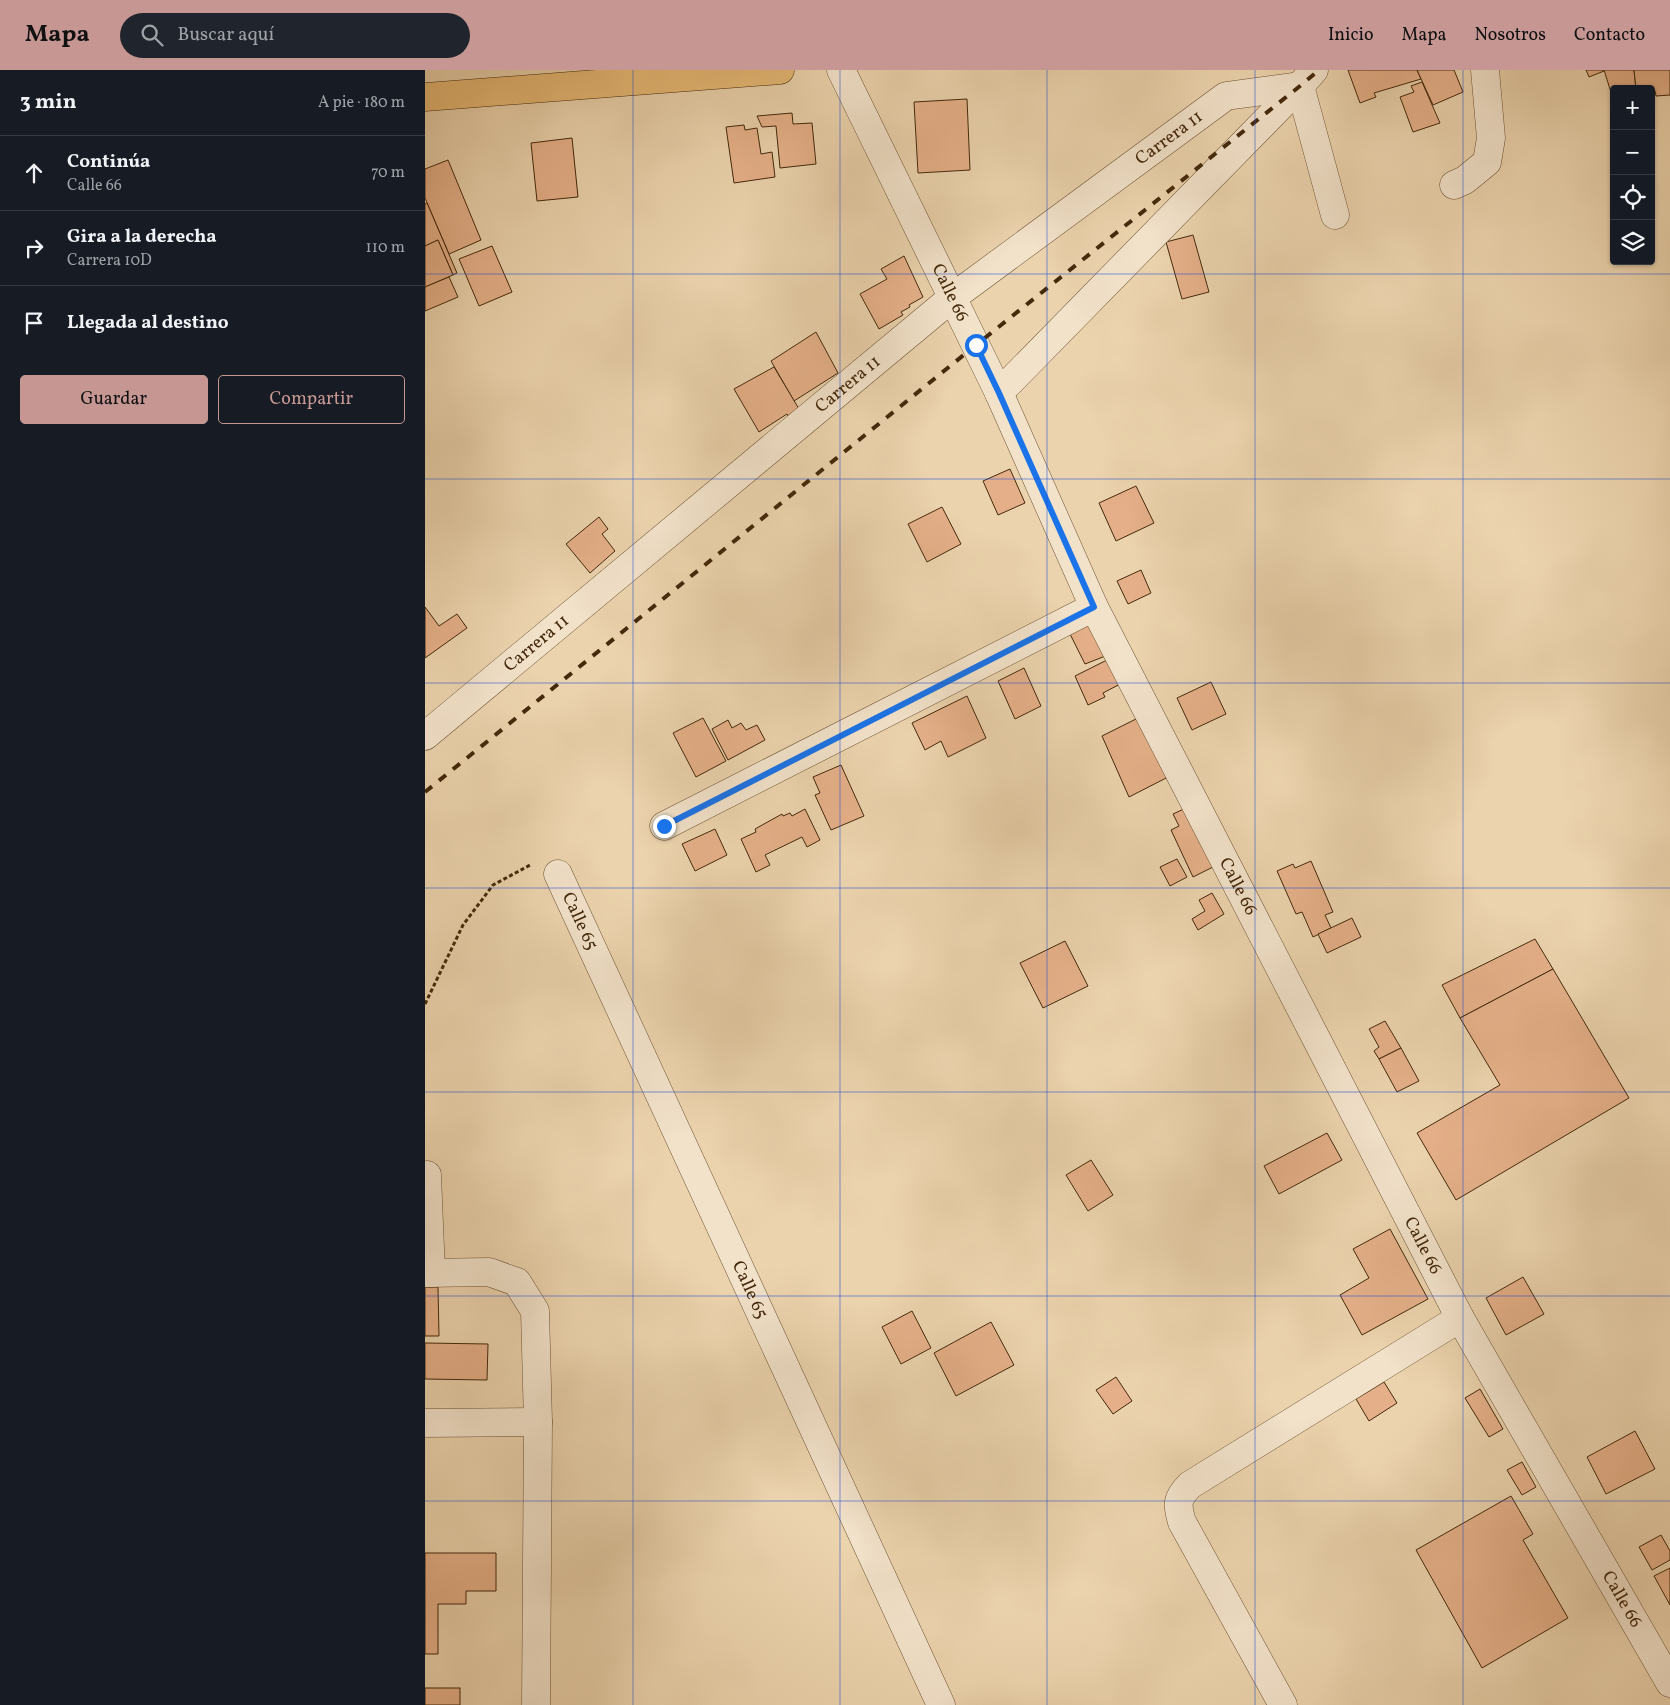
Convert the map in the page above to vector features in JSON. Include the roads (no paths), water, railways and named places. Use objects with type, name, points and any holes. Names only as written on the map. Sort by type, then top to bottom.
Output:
[{"type":"main road","points":[[425,97],[780,70]]},
{"type":"street","name":"Calle 66","points":[[841,70],[999,393],[1094,607],[1460,1318],[1670,1683]]},
{"type":"street","points":[[1454,185],[1465,180],[1487,162],[1491,138],[1485,70]]},
{"type":"street","name":"Carrera 11","points":[[425,736],[953,297],[1227,96],[1307,78]]},
{"type":"street","points":[[1307,78],[1335,215]]},
{"type":"street","points":[[999,393],[1307,78]]},
{"type":"street","points":[[664,826],[1094,607]]},
{"type":"street","name":"Calle 65","points":[[559,874],[941,1705]]},
{"type":"street","points":[[427,1174],[428,1273],[489,1272],[517,1282],[535,1311],[538,1422],[536,1705]]},
{"type":"street","points":[[1283,1705],[1182,1522],[1178,1508],[1181,1494],[1190,1485],[1460,1318]]},
{"type":"street","points":[[425,1423],[538,1422]]},
{"type":"railway","points":[[425,792],[976,345],[1319,70]]}]
